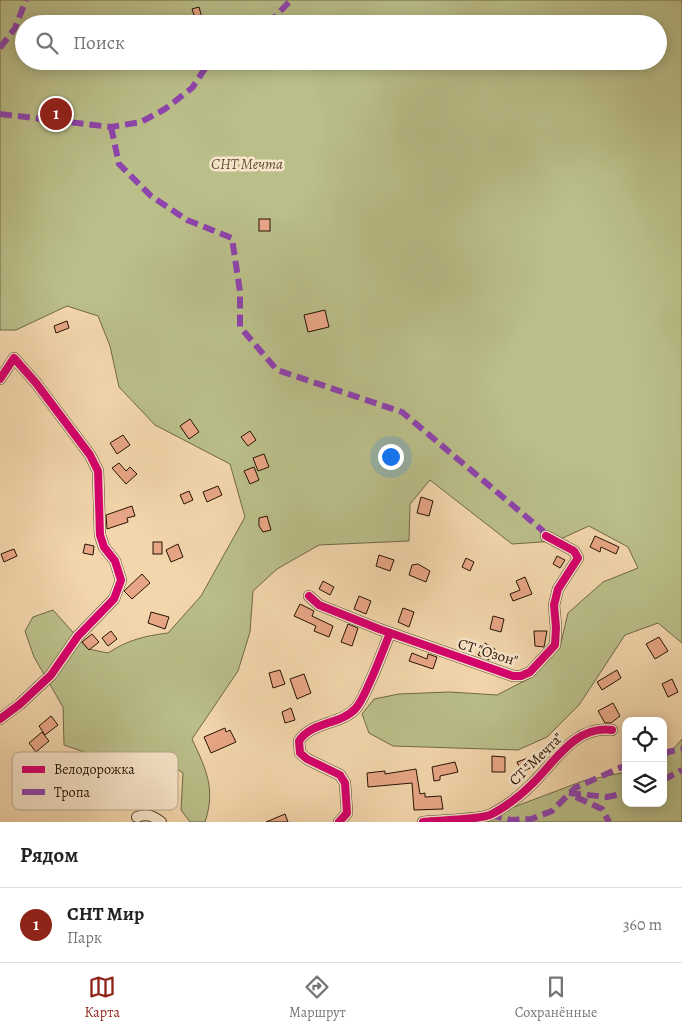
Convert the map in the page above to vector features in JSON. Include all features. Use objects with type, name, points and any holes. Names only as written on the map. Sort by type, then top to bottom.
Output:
[{"type":"street","points":[[0,378],[14,358],[82,443],[94,463],[98,471],[100,535],[104,547],[115,561],[121,580],[114,599],[78,636],[51,675],[20,704],[0,719]]},
{"type":"street","name":"СТ \"Озон\"","points":[[309,596],[319,605],[390,633],[512,676],[521,676],[530,672],[555,645],[554,605],[558,589],[578,558],[574,551],[546,536]]},
{"type":"street","points":[[339,822],[347,813],[345,783],[340,775],[307,759],[300,753],[299,741],[312,730],[340,719],[356,709],[390,633]]},
{"type":"street","name":"СТ \"Мечта\"","points":[[424,822],[490,815],[532,784],[565,746],[590,733],[604,729],[612,730]]},
{"type":"street","points":[[137,817],[145,814],[153,816],[161,822]]},
{"type":"green space","name":"СНТ Мечта","points":[[0,0],[682,0],[682,643],[658,623],[625,635],[579,705],[547,737],[518,750],[393,746],[369,733],[362,714],[374,699],[399,694],[450,692],[497,695],[530,678],[560,647],[568,613],[603,582],[638,568],[628,547],[589,526],[556,541],[512,544],[430,480],[410,504],[409,541],[319,545],[277,569],[253,591],[250,632],[238,671],[192,739],[208,779],[210,799],[205,822],[190,822],[181,810],[183,773],[178,770],[178,752],[84,752],[64,745],[63,707],[34,657],[25,631],[33,617],[53,610],[88,649],[108,653],[136,639],[168,633],[201,596],[245,517],[230,464],[155,425],[119,387],[110,346],[98,316],[67,306],[16,330],[0,330]]},
{"type":"green space","points":[[682,739],[682,822],[474,822],[583,781],[622,773],[622,807],[667,807],[667,756]]},
{"type":"building","points":[[199,7],[201,15],[194,15],[192,9]]},
{"type":"building","points":[[259,219],[270,219],[270,231],[259,231]]},
{"type":"building","points":[[325,310],[329,327],[308,332],[304,315]]},
{"type":"building","points":[[67,321],[69,328],[56,333],[54,326]]},
{"type":"building","points":[[190,419],[199,432],[189,439],[180,426]]},
{"type":"building","points":[[250,431],[256,440],[248,446],[241,437]]},
{"type":"building","points":[[123,435],[130,445],[117,454],[110,443]]},
{"type":"building","points":[[264,454],[269,467],[258,471],[253,458]]},
{"type":"building","points":[[119,463],[126,471],[130,467],[137,474],[126,484],[112,468]]},
{"type":"building","points":[[254,467],[259,480],[250,484],[244,471]]},
{"type":"building","points":[[218,486],[222,495],[207,502],[203,492]]},
{"type":"building","points":[[189,491],[193,500],[184,504],[180,495]]},
{"type":"building","points":[[421,497],[433,501],[429,516],[417,513]]},
{"type":"building","points":[[132,506],[135,516],[127,518],[128,522],[107,529],[106,515]]},
{"type":"building","points":[[267,516],[271,530],[263,532],[259,526],[259,518]]},
{"type":"building","points":[[595,536],[619,547],[616,554],[601,547],[600,552],[590,547]]},
{"type":"building","points":[[153,542],[162,542],[162,554],[153,554]]},
{"type":"building","points":[[85,544],[94,546],[93,555],[83,553]]},
{"type":"building","points":[[178,544],[183,557],[171,562],[166,550]]},
{"type":"building","points":[[14,549],[17,556],[4,562],[1,554]]},
{"type":"building","points":[[379,555],[394,560],[390,571],[376,566]]},
{"type":"building","points":[[557,556],[565,560],[560,568],[553,564]]},
{"type":"building","points":[[466,558],[474,562],[470,571],[462,567]]},
{"type":"building","points":[[418,564],[430,571],[426,582],[409,575],[412,565]]},
{"type":"building","points":[[142,574],[150,583],[132,599],[124,591]]},
{"type":"building","points":[[525,577],[532,594],[513,601],[510,594],[520,590],[516,581]]},
{"type":"building","points":[[323,581],[334,587],[330,595],[319,589]]},
{"type":"building","points":[[359,596],[371,601],[366,614],[354,609]]},
{"type":"building","points":[[300,604],[314,611],[312,616],[333,626],[329,637],[314,631],[316,626],[294,616]]},
{"type":"building","points":[[403,608],[414,612],[409,627],[398,622]]},
{"type":"building","points":[[151,612],[169,617],[165,629],[148,623]]},
{"type":"building","points":[[493,616],[504,619],[501,632],[490,629]]},
{"type":"building","points":[[348,624],[358,628],[352,646],[341,642]]},
{"type":"building","points":[[111,631],[117,639],[108,646],[102,638]]},
{"type":"building","points":[[534,631],[547,631],[544,647],[535,646]]},
{"type":"building","points":[[92,634],[99,642],[89,650],[82,642]]},
{"type":"building","points":[[659,637],[668,651],[655,659],[646,644]]},
{"type":"building","points":[[485,643],[495,649],[489,660],[478,655]]},
{"type":"building","points":[[412,653],[427,659],[428,654],[437,657],[433,669],[409,661]]},
{"type":"building","points":[[280,670],[285,684],[273,688],[269,673]]},
{"type":"building","points":[[617,670],[621,678],[602,690],[597,682]]},
{"type":"building","points":[[304,674],[311,693],[297,699],[290,679]]},
{"type":"building","points":[[672,679],[678,692],[668,697],[662,684]]},
{"type":"building","points":[[613,703],[620,716],[611,723],[605,723],[598,711]]},
{"type":"building","points":[[291,708],[295,720],[285,723],[282,712]]},
{"type":"building","points":[[51,716],[58,725],[45,735],[39,726]]},
{"type":"building","points":[[225,728],[226,732],[230,730],[236,742],[211,753],[204,737]]},
{"type":"building","points":[[42,732],[49,741],[36,752],[29,743]]},
{"type":"building","points":[[492,756],[505,757],[505,772],[492,772]]},
{"type":"building","points":[[531,757],[535,766],[521,772],[517,762]]},
{"type":"building","points":[[455,762],[458,772],[440,776],[440,780],[434,781],[432,767]]},
{"type":"building","points":[[416,769],[420,794],[425,793],[425,797],[441,796],[443,809],[414,810],[412,783],[368,787],[367,773],[385,771],[385,774]]},
{"type":"building","points":[[285,814],[288,822],[266,822]]},
{"type":"marked path","points":[[20,15],[26,0]]},
{"type":"marked path","points":[[277,15],[291,0]]},
{"type":"marked path","points":[[0,48],[15,28]]},
{"type":"marked path","points":[[0,114],[111,127],[141,122],[165,109],[192,88],[204,70]]},
{"type":"marked path","points":[[111,127],[119,164],[151,196],[187,220],[232,238],[240,292],[240,327],[277,370],[402,412],[542,530],[546,536]]},
{"type":"marked path","points":[[667,752],[682,749]]},
{"type":"marked path","points":[[490,815],[511,820],[531,819],[552,811],[575,788],[622,767]]},
{"type":"marked path","points":[[667,778],[682,770]]},
{"type":"marked path","points":[[569,793],[607,797],[622,794]]},
{"type":"marked path","points":[[576,797],[602,809],[609,822]]},
{"type":"cycle path","points":[[0,379],[14,358],[36,383],[90,455],[98,471],[100,535],[104,547],[115,561],[121,580],[114,599],[78,636],[51,675],[20,704],[0,719]]},
{"type":"cycle path","points":[[309,596],[319,605],[379,629],[513,676],[521,676],[530,672],[555,645],[554,605],[558,589],[578,558],[574,551],[546,536]]},
{"type":"cycle path","points":[[339,822],[347,813],[345,783],[340,775],[307,759],[300,753],[299,741],[311,730],[343,718],[356,708],[369,684],[390,633]]},
{"type":"cycle path","points":[[423,822],[469,819],[492,814],[523,792],[576,739],[587,733],[599,730],[612,730]]},
{"type":"place","name":"СНТ Мир","points":[[56,114]]}]
